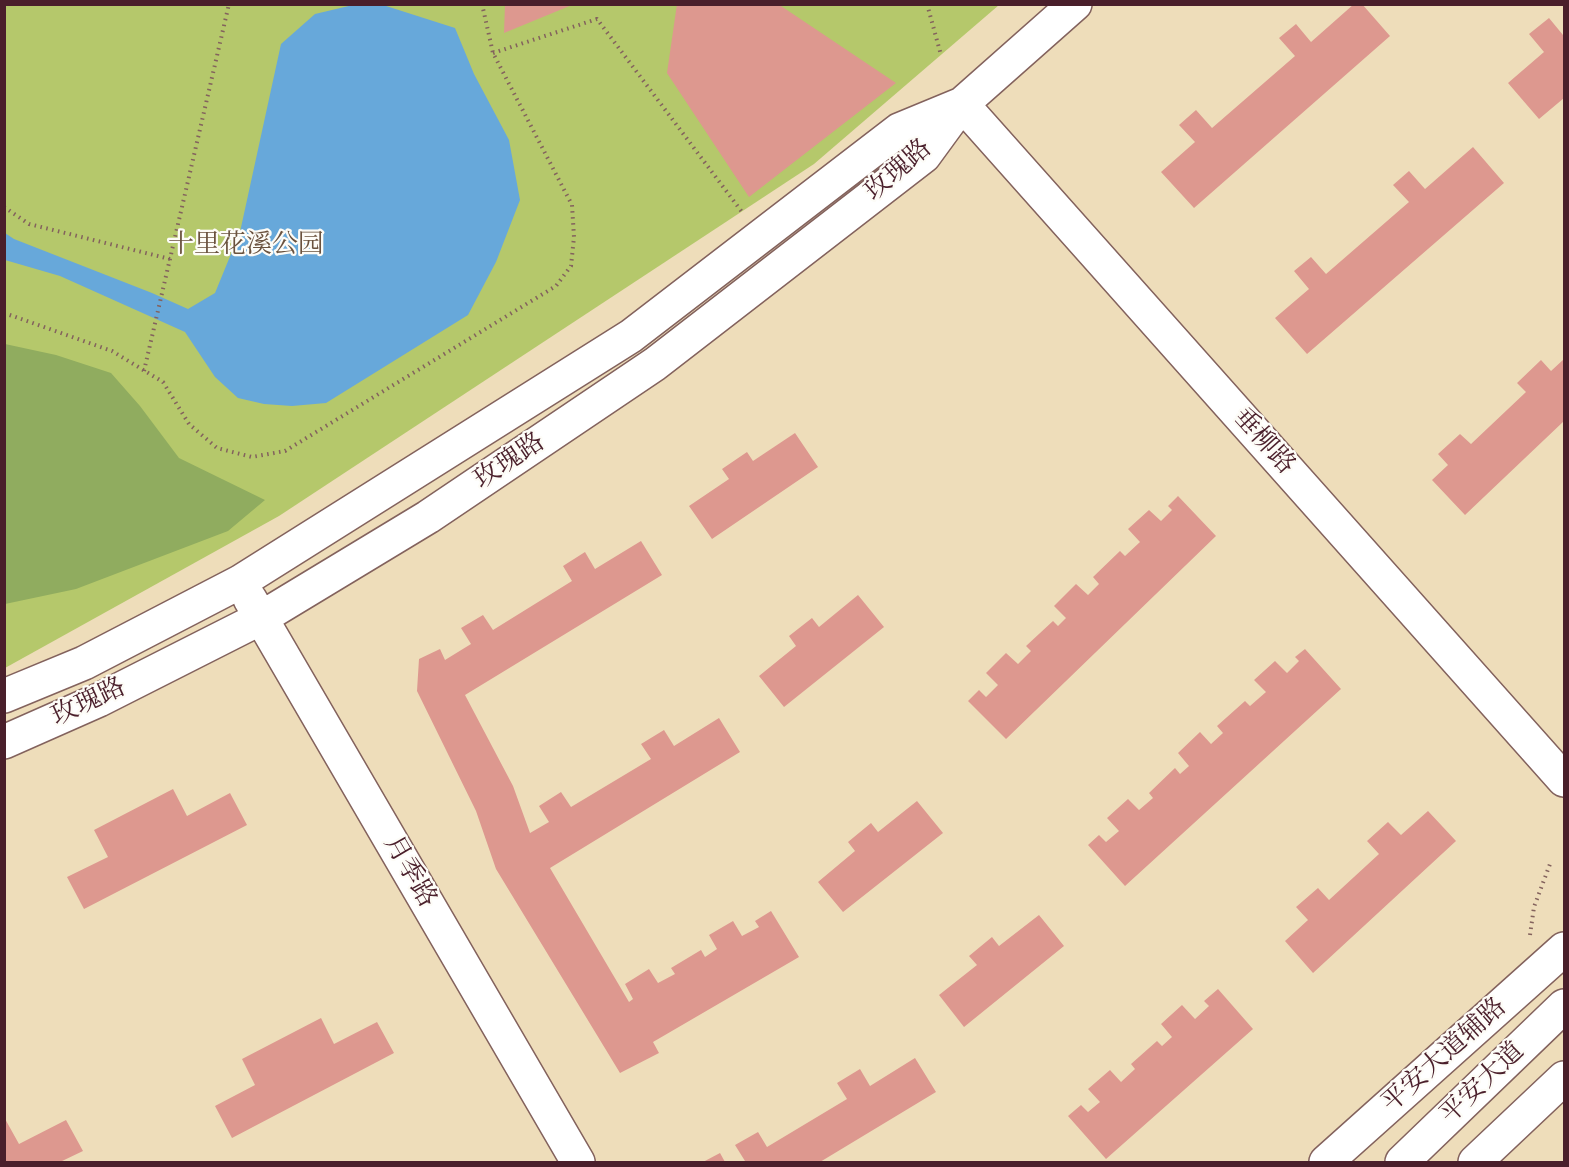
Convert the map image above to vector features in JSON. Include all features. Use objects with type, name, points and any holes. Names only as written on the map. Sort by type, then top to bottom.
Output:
[{"type":"street","name":"玫瑰路","points":[[4,742],[99,700],[261,618],[428,517],[655,364],[924,156],[962,104],[1076,4]]},
{"type":"street","name":"玫瑰路","points":[[4,696],[84,663],[240,582],[631,336],[899,130],[962,104]]},
{"type":"street","name":"垂柳路","points":[[962,104],[1564,780]]},
{"type":"street","name":"月季路","points":[[240,582],[578,1162]]},
{"type":"street","name":"平安大道辅路","points":[[1326,1162],[1564,949]]},
{"type":"street","name":"平安大道","points":[[1402,1162],[1564,1006]]},
{"type":"street","name":"平安大道","points":[[1474,1162],[1564,1078]]},
{"type":"path","points":[[144,371],[229,4]]},
{"type":"path","points":[[4,313],[112,351],[163,382],[189,424],[217,448],[252,457],[285,451],[556,286],[571,266],[574,237],[572,205],[493,53],[482,4]]},
{"type":"path","points":[[927,4],[941,55]]},
{"type":"path","points":[[493,53],[597,19],[742,212]]},
{"type":"path","points":[[4,207],[29,224],[170,259]]},
{"type":"path","points":[[1534,907],[1550,864]]},
{"type":"green space","name":"十里花溪公园","points":[[5,5],[999,5],[814,164],[279,516],[5,668]]},
{"type":"green space","points":[[5,344],[56,355],[111,373],[140,406],[179,458],[265,500],[228,531],[76,589],[5,604]]},
{"type":"water","points":[[353,5],[383,5],[455,28],[474,74],[509,140],[520,200],[496,262],[468,315],[326,403],[292,406],[264,404],[238,398],[215,377],[185,332],[60,276],[5,260],[5,233],[14,239],[188,309],[215,293],[240,232],[281,44],[315,14]]},
{"type":"building","points":[[505,4],[572,4],[572,5],[504,33]]},
{"type":"building","points":[[677,4],[778,4],[896,83],[749,197],[667,73]]},
{"type":"building","points":[[1354,4],[1362,4],[1390,36],[1194,208],[1161,172],[1195,142],[1179,125],[1196,110],[1212,128],[1295,56],[1279,38],[1296,24],[1311,42]]},
{"type":"building","points":[[1549,18],[1564,34],[1564,98],[1539,119],[1508,83],[1544,52],[1529,34]]},
{"type":"building","points":[[1473,147],[1504,183],[1307,354],[1275,318],[1309,289],[1294,271],[1311,257],[1326,274],[1409,202],[1393,185],[1409,171],[1425,189]]},
{"type":"building","points":[[1564,359],[1564,421],[1465,515],[1432,480],[1448,465],[1438,454],[1460,434],[1471,444],[1526,392],[1517,383],[1541,360],[1551,371]]},
{"type":"building","points":[[795,433],[818,467],[712,539],[689,506],[729,479],[722,469],[747,452],[753,461]]},
{"type":"building","points":[[1178,496],[1216,536],[1006,739],[968,701],[979,690],[986,697],[998,685],[986,673],[1006,653],[1018,664],[1031,651],[1026,646],[1053,621],[1058,626],[1066,618],[1054,606],[1076,584],[1088,595],[1099,584],[1093,577],[1120,551],[1125,556],[1140,542],[1128,529],[1149,510],[1161,521],[1172,510],[1168,506]]},
{"type":"building","points":[[641,541],[662,575],[465,695],[513,786],[530,833],[549,822],[539,806],[561,792],[571,807],[651,759],[641,744],[664,730],[674,746],[719,718],[740,752],[550,868],[629,1002],[633,999],[625,984],[649,969],[658,983],[675,974],[671,968],[701,950],[705,957],[717,949],[709,935],[733,921],[742,936],[759,927],[755,921],[771,911],[799,957],[653,1042],[659,1053],[620,1073],[496,869],[476,811],[417,691],[419,659],[440,649],[445,660],[471,644],[461,628],[483,615],[493,630],[572,581],[563,566],[585,552],[595,569]]},
{"type":"building","points":[[858,595],[884,627],[784,707],[759,676],[796,646],[789,636],[812,618],[819,627]]},
{"type":"building","points":[[1305,649],[1341,689],[1125,886],[1088,845],[1099,835],[1106,842],[1119,831],[1107,818],[1128,799],[1139,810],[1153,798],[1149,793],[1175,768],[1180,774],[1189,766],[1178,753],[1200,732],[1211,744],[1223,733],[1217,726],[1245,701],[1250,706],[1266,692],[1254,680],[1275,661],[1287,673],[1299,661],[1295,657]]},
{"type":"building","points":[[173,789],[187,816],[230,793],[247,825],[84,909],[67,877],[108,857],[94,830]]},
{"type":"building","points":[[917,801],[943,833],[843,912],[818,882],[855,851],[848,842],[871,823],[878,832]]},
{"type":"building","points":[[1428,811],[1456,841],[1313,973],[1285,941],[1308,920],[1296,907],[1318,888],[1329,900],[1379,854],[1367,841],[1388,822],[1401,835]]},
{"type":"building","points":[[1039,915],[1064,946],[964,1027],[939,995],[977,965],[969,956],[992,937],[999,946]]},
{"type":"building","points":[[1218,989],[1253,1029],[1106,1159],[1068,1116],[1081,1105],[1088,1112],[1100,1102],[1088,1089],[1110,1070],[1121,1082],[1135,1069],[1131,1064],[1157,1041],[1162,1046],[1172,1037],[1161,1024],[1182,1005],[1195,1019],[1209,1006],[1204,1001]]},
{"type":"building","points":[[321,1018],[334,1044],[377,1022],[394,1053],[232,1138],[215,1106],[255,1085],[242,1059]]},
{"type":"building","points":[[915,1058],[936,1092],[820,1162],[742,1162],[745,1161],[735,1145],[758,1132],[767,1147],[847,1099],[837,1083],[860,1069],[870,1086]]},
{"type":"building","points":[[4,1117],[19,1144],[66,1120],[83,1151],[60,1162],[4,1162]]},
{"type":"building","points":[[720,1153],[725,1162],[703,1162]]}]
